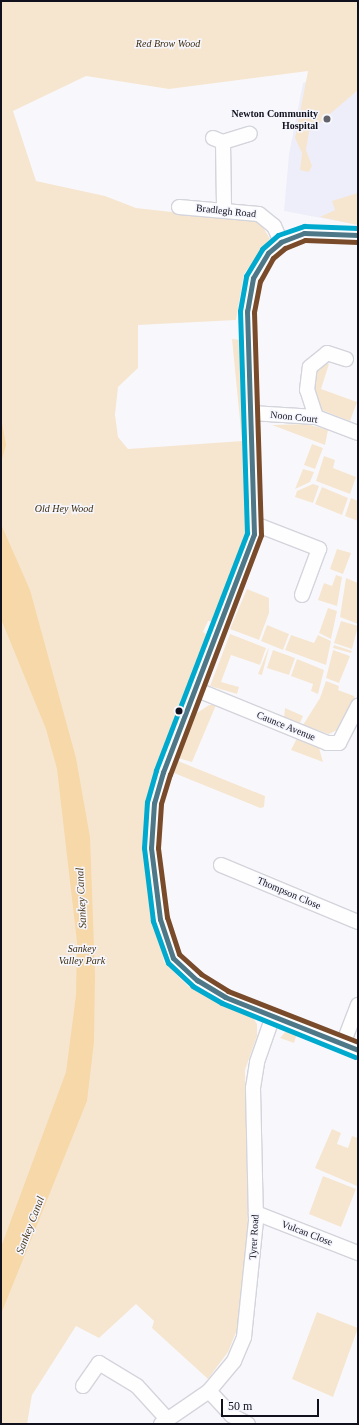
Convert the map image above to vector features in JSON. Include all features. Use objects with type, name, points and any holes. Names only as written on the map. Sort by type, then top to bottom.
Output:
[{"type":"street","points":[[224,210],[218,140],[250,134]]},
{"type":"street","name":"Bradlegh Road","points":[[179,207],[259,214],[269,219],[281,242]]},
{"type":"street","points":[[358,235],[304,233],[281,242],[258,269],[249,294],[254,524],[248,554],[163,772],[154,803],[151,848],[160,919],[173,958],[197,980],[225,997],[358,1050]]},
{"type":"street","points":[[316,417],[307,390],[310,367],[327,353],[346,359]]},
{"type":"street","name":"Noon Court","points":[[251,413],[316,417],[358,433]]},
{"type":"street","points":[[254,524],[319,550],[302,595]]},
{"type":"street","name":"Caunce Avenue","points":[[195,689],[327,744],[339,743],[358,706]]},
{"type":"street","name":"Thompson Close","points":[[220,865],[358,922]]},
{"type":"street","points":[[343,1044],[358,1005]]},
{"type":"street","name":"Tyrer Road","points":[[164,1422],[209,1391],[234,1361],[244,1337],[256,1213],[253,1088],[257,1062],[273,1016]]},
{"type":"street","name":"Vulcan Close","points":[[256,1213],[358,1253]]},
{"type":"street","points":[[82,1386],[99,1363],[137,1386],[164,1422]]},
{"type":"street","points":[[209,1391],[231,1415],[248,1424]]},
{"type":"shaded area","name":"Newton Community Hospital","points":[[358,60],[358,225],[284,211],[289,154],[303,83]]},
{"type":"green space","points":[[1,1],[358,1],[358,90],[309,132],[306,150],[312,166],[309,172],[300,170],[302,153],[295,138],[308,71],[169,89],[86,76],[13,111],[36,181],[105,196],[136,208],[260,222],[270,239],[244,274],[236,320],[138,325],[138,368],[118,387],[115,415],[118,437],[128,449],[242,441],[232,339],[241,340],[246,539],[215,622],[208,621],[203,632],[208,635],[148,801],[144,824],[164,962],[188,986],[252,1016],[257,1024],[257,1036],[245,1070],[248,1232],[237,1330],[228,1352],[208,1379],[152,1328],[154,1321],[136,1304],[99,1338],[76,1326],[32,1395],[27,1424],[1,1424]]},
{"type":"green space","points":[[358,193],[358,225],[320,217],[335,210],[332,201]]},
{"type":"green space","points":[[325,363],[329,364],[321,389],[357,402],[350,421],[319,409],[312,387],[318,367]]},
{"type":"green space","points":[[307,424],[328,430],[325,445],[272,425]]},
{"type":"green space","points":[[312,444],[323,448],[315,469],[304,465]]},
{"type":"green space","points":[[324,456],[335,460],[333,468],[356,477],[350,494],[316,481]]},
{"type":"green space","points":[[303,469],[314,472],[310,482],[295,489]]},
{"type":"green space","points":[[313,484],[319,486],[313,503],[295,497],[297,491]]},
{"type":"green space","points":[[322,487],[348,498],[342,515],[315,504]]},
{"type":"green space","points":[[351,498],[358,501],[358,521],[345,516]]},
{"type":"green space","points":[[337,549],[351,553],[343,574],[330,569]]},
{"type":"green space","points":[[336,575],[342,577],[337,606],[318,600],[324,583],[332,586]]},
{"type":"green space","points":[[346,578],[358,583],[358,624],[340,617]]},
{"type":"green space","points":[[247,589],[269,598],[269,613],[259,640],[230,629]]},
{"type":"green space","points":[[328,608],[337,611],[331,639],[319,633]]},
{"type":"green space","points":[[341,621],[358,626],[352,649],[334,643]]},
{"type":"green space","points":[[267,625],[289,634],[283,650],[261,641]]},
{"type":"green space","points":[[230,634],[266,648],[260,665],[231,655],[221,682],[239,687],[237,694],[210,686]]},
{"type":"green space","points":[[291,635],[314,643],[318,635],[331,641],[326,665],[285,650]]},
{"type":"green space","points":[[334,645],[352,651],[351,653],[333,648]]},
{"type":"green space","points":[[269,648],[262,675],[258,674],[268,649]]},
{"type":"green space","points":[[273,650],[295,658],[289,675],[267,668]]},
{"type":"green space","points":[[333,650],[350,656],[339,683],[326,678]]},
{"type":"green space","points":[[297,659],[324,670],[318,694],[311,691],[313,684],[291,676]]},
{"type":"green space","points":[[326,681],[339,686],[338,690],[354,696],[355,700],[337,730],[329,734],[303,725],[320,698]]},
{"type":"green space","points":[[209,705],[216,705],[192,762],[178,758],[197,713]]},
{"type":"green space","points":[[285,708],[303,716],[299,725],[284,718]]},
{"type":"green space","points":[[297,738],[319,748],[323,762],[291,750]]},
{"type":"green space","points":[[178,761],[265,796],[264,807],[260,808],[174,773]]},
{"type":"green space","points":[[287,1030],[297,1033],[294,1043],[280,1038]]},
{"type":"green space","points":[[332,1129],[341,1133],[337,1144],[348,1148],[352,1136],[358,1138],[357,1186],[315,1168]]},
{"type":"green space","points":[[323,1176],[356,1189],[341,1227],[309,1214]]},
{"type":"green space","points":[[317,1312],[358,1328],[333,1397],[292,1379]]},
{"type":"water","points":[[1,417],[6,445],[1,463]]},
{"type":"water","name":"Sankey Canal","points":[[1,524],[30,590],[76,758],[90,837],[95,975],[94,1042],[87,1101],[1,1314],[1,1247],[66,1072],[76,995],[77,942],[57,769],[46,729],[1,619]]},
{"type":"transit line","points":[[355,1057],[222,1003],[193,986],[168,963],[153,921],[144,848],[147,802],[156,770],[247,533],[240,311],[246,276],[262,249],[278,235],[304,226],[358,228]]},
{"type":"transit line","points":[[358,235],[304,233],[281,242],[268,253],[253,278],[247,311],[254,534],[163,772],[154,803],[151,848],[160,919],[173,958],[197,980],[225,997],[358,1050]]},
{"type":"transit line","points":[[358,242],[305,240],[285,248],[273,258],[260,281],[254,312],[261,535],[170,774],[161,804],[158,848],[167,917],[179,954],[201,974],[228,991],[358,1042]]},
{"type":"place","name":"Newton Community Hospital","points":[[327,119]]},
{"type":"park label","name":"Red Brow Wood","points":[[168,44]]},
{"type":"park label","name":"Old Hey Wood","points":[[64,509]]},
{"type":"park label","name":"Sankey Valley Park","points":[[82,954]]}]
